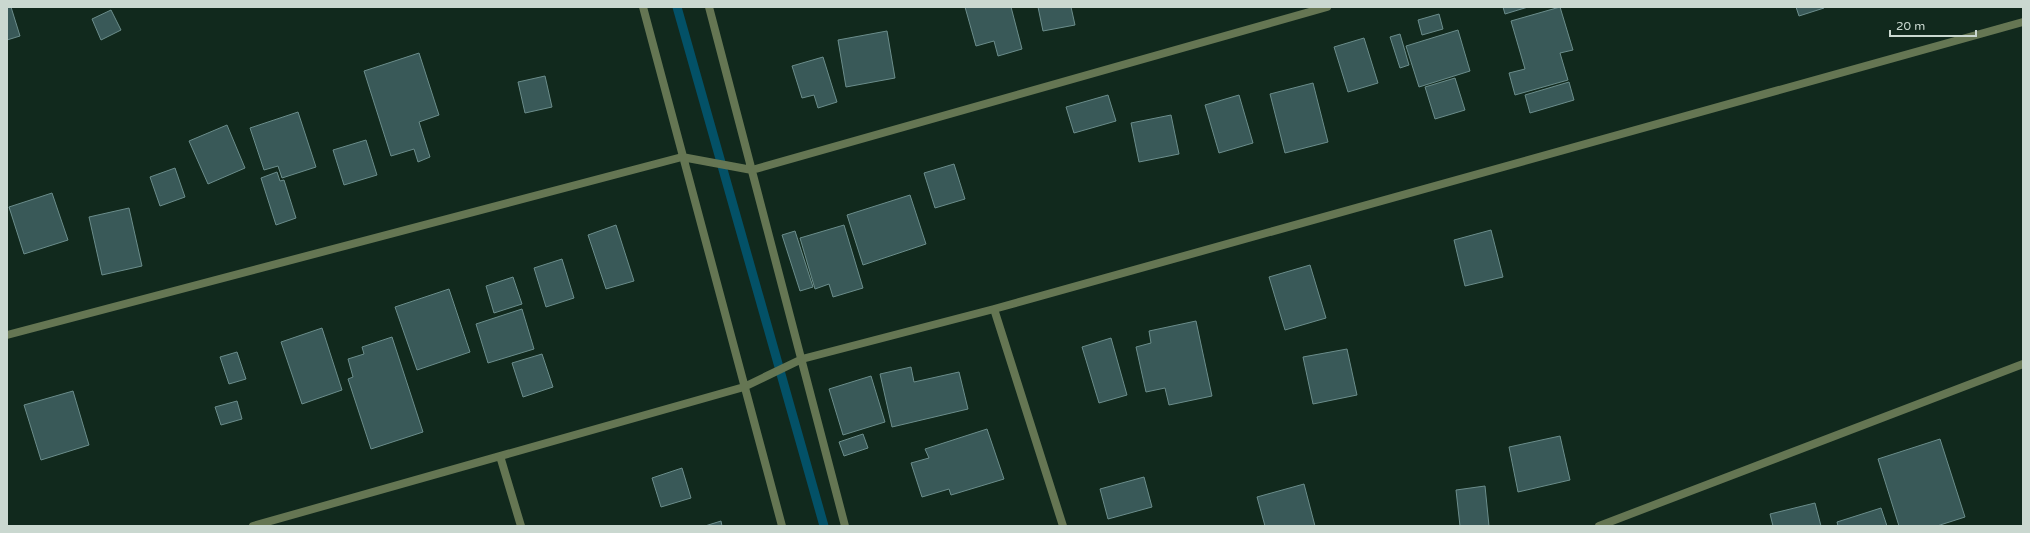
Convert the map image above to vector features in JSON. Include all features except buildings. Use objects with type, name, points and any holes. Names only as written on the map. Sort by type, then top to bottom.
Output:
[{"type":"street","points":[[643,7],[782,526]]},
{"type":"street","points":[[709,7],[845,526]]},
{"type":"street","points":[[7,335],[682,157],[752,170],[1327,7]]},
{"type":"street","points":[[253,526],[744,387],[802,359],[994,309],[2023,24]]},
{"type":"street","points":[[994,309],[1063,526]]},
{"type":"street","points":[[1599,526],[2023,364]]},
{"type":"street","points":[[500,456],[521,526]]},
{"type":"waterway","points":[[677,7],[824,526]]}]
